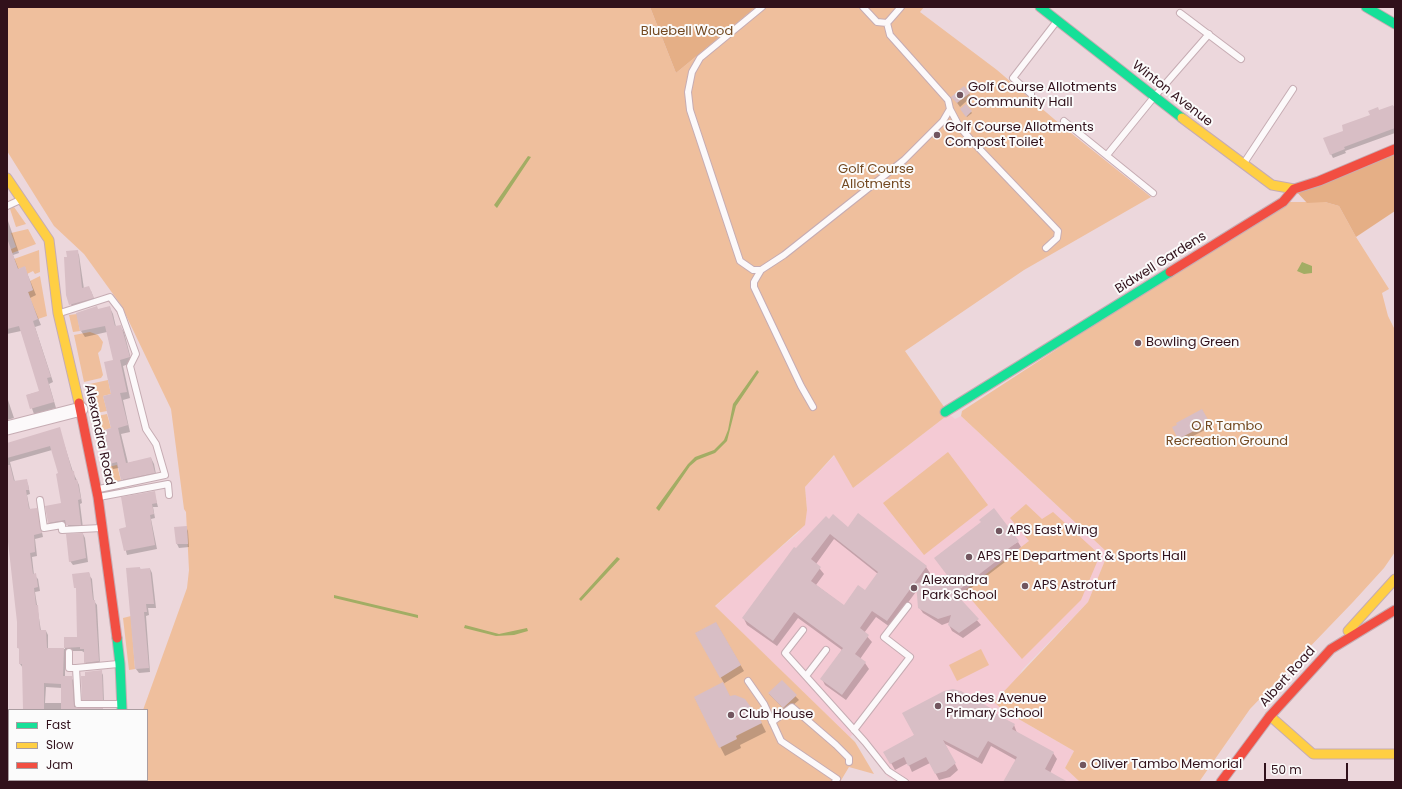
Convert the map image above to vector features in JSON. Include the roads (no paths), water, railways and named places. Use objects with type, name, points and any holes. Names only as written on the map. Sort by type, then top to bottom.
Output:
[{"type":"street","name":"Winton Avenue","points":[[1040,7],[1154,97],[1272,185],[1294,189]]},
{"type":"street","points":[[1366,7],[1395,24]]},
{"type":"street","name":"Bidwell Gardens","points":[[945,412],[1283,202],[1294,189],[1319,181],[1395,149]]},
{"type":"street","name":"Alexandra Road","points":[[7,178],[49,240],[58,313],[82,409],[98,493],[120,664],[122,707]]},
{"type":"street","points":[[7,428],[82,409]]},
{"type":"street","points":[[1331,649],[1375,603],[1395,579]]},
{"type":"street","name":"Albert Road","points":[[1221,782],[1270,716],[1331,649],[1395,610]]},
{"type":"street","points":[[1270,716],[1313,754],[1395,754]]},
{"type":"lane","points":[[761,270],[754,270],[740,261],[690,110],[688,92],[692,72],[700,58],[762,7]]},
{"type":"lane","points":[[863,7],[948,100],[950,109],[970,140],[1058,231],[1057,238],[1046,248]]},
{"type":"lane","points":[[887,23],[902,7]]},
{"type":"lane","points":[[1180,12],[1241,59]]},
{"type":"lane","points":[[1031,94],[1013,78],[1057,21]]},
{"type":"lane","points":[[877,22],[887,23]]},
{"type":"lane","points":[[887,23],[890,36]]},
{"type":"lane","points":[[1107,155],[1154,97],[1209,34]]},
{"type":"lane","points":[[1243,164],[1293,89]]},
{"type":"lane","points":[[813,408],[754,287],[756,277],[761,270],[784,256],[904,160],[943,121],[950,109]]},
{"type":"lane","points":[[1064,121],[1153,193]]},
{"type":"lane","points":[[7,206],[21,199]]},
{"type":"lane","points":[[58,313],[110,297],[120,310],[136,354],[130,366],[146,429],[156,444],[165,475],[98,493]]},
{"type":"lane","points":[[98,493],[168,484],[170,494]]},
{"type":"lane","points":[[40,500],[44,528],[62,525],[62,530],[102,528]]},
{"type":"lane","points":[[854,730],[910,657],[884,637],[908,606]]},
{"type":"lane","points":[[803,630],[785,653],[854,730],[888,771],[905,782]]},
{"type":"lane","points":[[806,676],[826,650]]},
{"type":"lane","points":[[69,652],[69,668],[120,664]]},
{"type":"lane","points":[[76,668],[78,704],[122,707]]},
{"type":"lane","points":[[748,681],[764,704],[781,741],[837,779],[835,782]]},
{"type":"lane","points":[[772,722],[792,707],[836,745],[849,758],[849,762]]},
{"type":"place","name":"Golf Course Allotments Community Hall","points":[[960,95]]},
{"type":"place","name":"Golf Course Allotments Compost Toilet","points":[[937,135]]},
{"type":"place","name":"Bowling Green","points":[[1138,343]]},
{"type":"place","name":"APS East Wing","points":[[999,531]]},
{"type":"place","name":"APS PE Department & Sports Hall","points":[[969,557]]},
{"type":"place","name":"APS Astroturf","points":[[1025,586]]},
{"type":"place","name":"Alexandra Park School","points":[[914,588]]},
{"type":"place","name":"Rhodes Avenue Primary School","points":[[938,706]]},
{"type":"place","name":"Club House","points":[[731,715]]},
{"type":"place","name":"Oliver Tambo Memorial","points":[[1083,765]]},
{"type":"park label","name":"Bluebell Wood","points":[[687,32]]},
{"type":"park label","name":"Golf Course Allotments","points":[[876,178]]},
{"type":"park label","name":"O R Tambo Recreation Ground","points":[[1227,434]]}]
